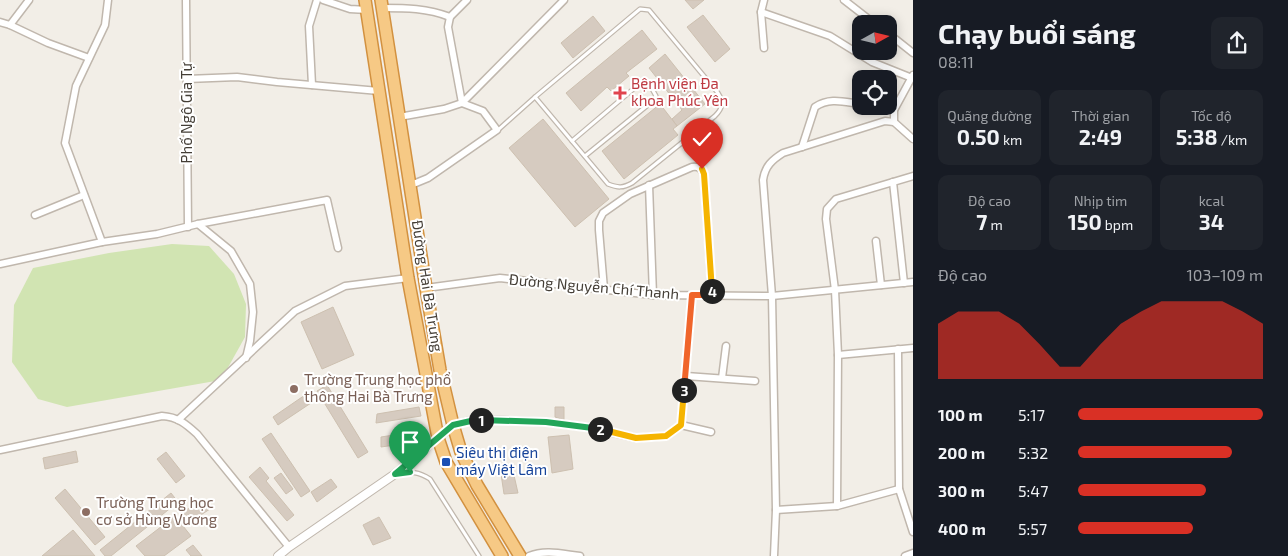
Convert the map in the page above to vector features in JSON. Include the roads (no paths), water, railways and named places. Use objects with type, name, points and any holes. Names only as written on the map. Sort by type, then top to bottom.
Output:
[{"type":"highway","name":"Đường Hai Bà Trưng","points":[[382,4],[426,288],[440,370],[453,425],[461,452],[477,485],[520,556]]},
{"type":"highway","name":"Đường Hai Bà Trưng","points":[[366,5],[408,278],[438,438],[446,462],[502,556]]},
{"type":"highway","points":[[394,188],[411,185]]},
{"type":"street","points":[[10,25],[29,0]]},
{"type":"street","points":[[102,242],[65,143],[76,86],[105,25],[108,0]]},
{"type":"street","name":"Phố Ngô Gia Tự","points":[[186,0],[188,226]]},
{"type":"street","points":[[312,85],[309,26],[318,0]]},
{"type":"street","points":[[323,0],[350,9],[366,5]]},
{"type":"street","points":[[462,103],[448,27],[450,17],[467,0]]},
{"type":"street","points":[[400,117],[444,109],[462,103],[564,0]]},
{"type":"street","points":[[764,0],[761,12],[764,48]]},
{"type":"street","points":[[844,0],[863,15]]},
{"type":"street","points":[[382,4],[435,11],[450,17]]},
{"type":"street","points":[[761,12],[830,36],[872,62],[912,77],[897,104]]},
{"type":"street","points":[[0,22],[89,58]]},
{"type":"street","points":[[898,41],[913,53]]},
{"type":"street","points":[[187,79],[237,77],[379,91]]},
{"type":"street","points":[[802,147],[815,107],[824,101],[832,100],[852,103]]},
{"type":"street","points":[[411,185],[428,178],[497,130],[483,111],[462,103]]},
{"type":"street","points":[[894,115],[894,122]]},
{"type":"street","points":[[774,556],[776,510],[772,296],[763,180],[765,169],[773,159],[784,153],[885,122],[894,122],[913,139]]},
{"type":"street","points":[[604,289],[599,221],[603,213],[630,194],[648,185],[698,166],[704,174],[712,295]]},
{"type":"street","points":[[837,506],[838,355],[835,290],[826,219],[827,209],[836,199],[913,176]]},
{"type":"street","points":[[893,182],[904,283]]},
{"type":"street","points":[[648,185],[653,294]]},
{"type":"street","points":[[35,215],[84,195]]},
{"type":"street","points":[[0,264],[102,242],[157,234],[188,226],[327,200],[338,248]]},
{"type":"street","points":[[198,224],[231,250],[250,284],[253,312],[246,358]]},
{"type":"street","points":[[876,241],[881,286]]},
{"type":"street","points":[[178,420],[295,311],[345,286],[408,278]]},
{"type":"street","name":"Đường Nguyễn Chí Thanh","points":[[426,288],[500,278],[653,294],[772,296],[913,282]]},
{"type":"street","points":[[278,556],[395,474],[453,425],[475,420],[546,422],[593,428],[636,438],[666,436],[681,425],[692,295]]},
{"type":"street","points":[[722,378],[726,346]]},
{"type":"street","points":[[838,355],[913,348]]},
{"type":"street","points":[[898,349],[898,490],[913,532]]},
{"type":"street","points":[[686,376],[755,381]]},
{"type":"street","points":[[0,450],[162,416],[173,417],[185,423],[197,434],[289,547]]},
{"type":"street","points":[[681,425],[712,432]]},
{"type":"street","points":[[776,510],[837,506],[898,490]]},
{"type":"street","points":[[529,556],[547,552],[580,556]]},
{"type":"street","points":[[904,556],[913,553]]},
{"type":"lane","points":[[497,130],[535,97],[640,9],[649,10],[722,98],[722,105],[720,111],[715,116],[632,183],[624,187],[617,187],[608,184],[535,97]]},
{"type":"lane","points":[[572,141],[638,85],[643,83],[651,87],[656,96],[654,100],[585,156]]},
{"type":"lane","points":[[395,474],[420,473],[430,479],[479,556]]},
{"type":"place","name":"Bệnh viện Đa khoa Phúc Yên","points":[[620,93]]},
{"type":"place","name":"Trường Trung học phổ thông Hai Bà Trưng","points":[[294,389]]},
{"type":"place","name":"Siêu thị điện máy Việt Lâm","points":[[446,462]]},
{"type":"place","name":"Trường Trung học cơ sở Hùng Vương","points":[[86,512]]}]
